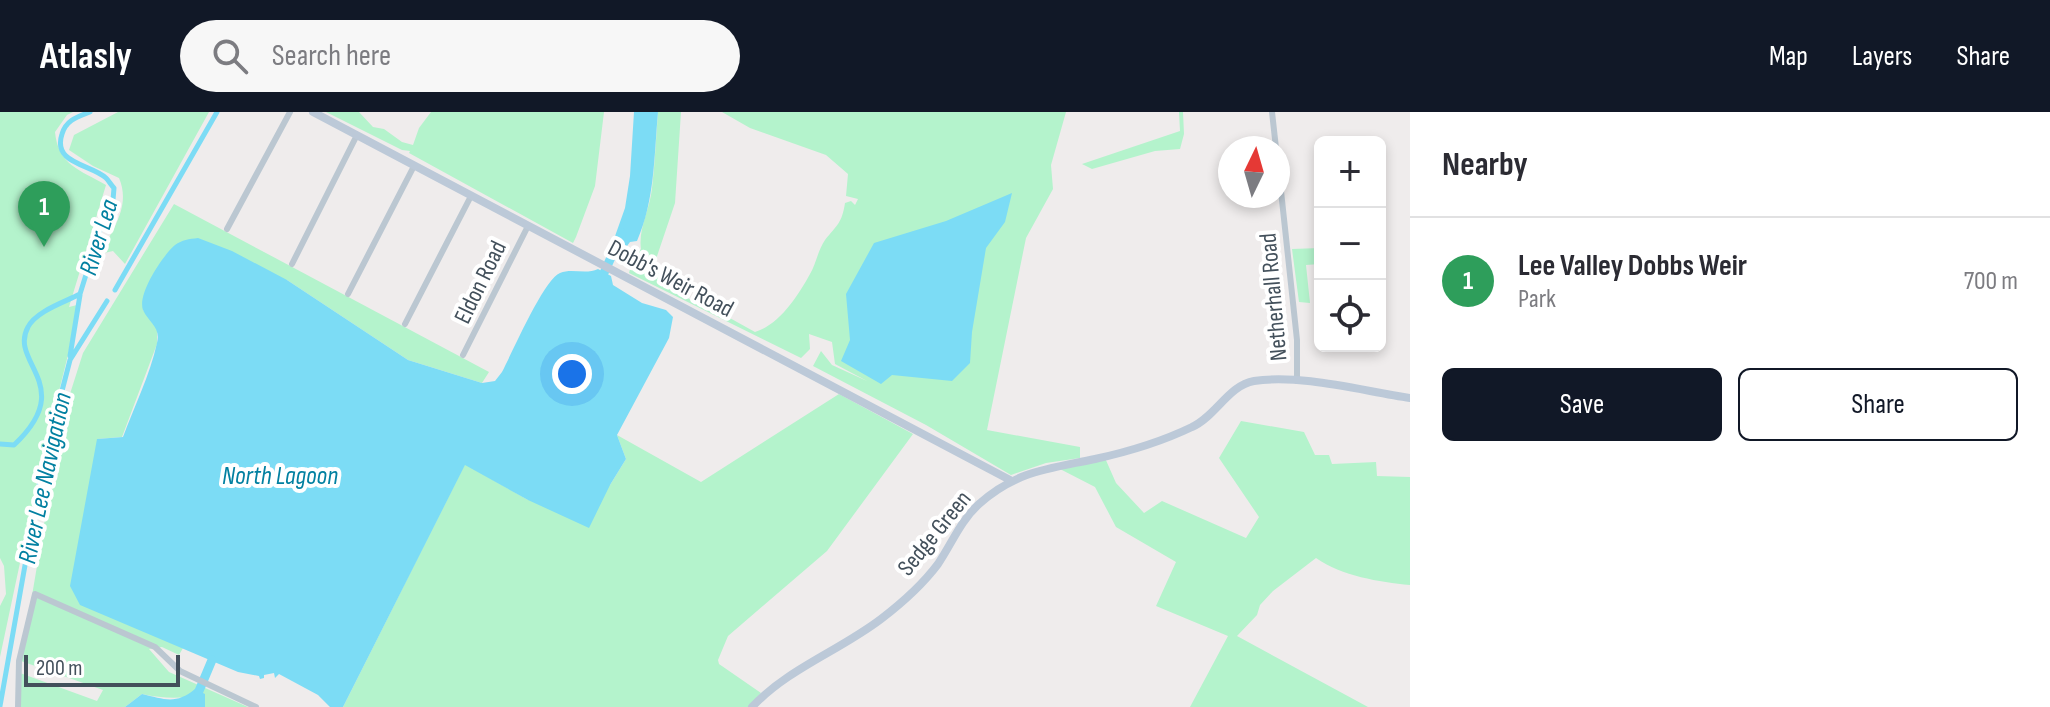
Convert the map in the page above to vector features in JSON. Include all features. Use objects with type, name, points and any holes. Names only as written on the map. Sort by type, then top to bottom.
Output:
[{"type":"street","points":[[227,229],[290,112]]},
{"type":"street","name":"Dobb's Weir Road","points":[[313,112],[1010,480]]},
{"type":"street","points":[[1272,112],[1275,136]]},
{"type":"street","points":[[292,264],[357,135]]},
{"type":"street","points":[[348,294],[414,166]]},
{"type":"street","points":[[405,324],[471,196]]},
{"type":"street","name":"Netherhall Road","points":[[1283,208],[1297,340],[1297,381]]},
{"type":"street","name":"Eldon Road","points":[[463,355],[528,226]]},
{"type":"street","name":"Sedge Green","points":[[752,707],[779,681],[880,620],[937,565],[976,506],[1010,480],[1054,465],[1110,455],[1189,429],[1203,422],[1243,384],[1255,381],[1297,381],[1410,398]]},
{"type":"street","points":[[18,707],[19,661],[35,594],[155,647],[180,671],[256,707]]},
{"type":"green space","points":[[0,112],[73,112],[67,115],[55,132],[61,152],[72,165],[106,185],[69,307],[77,305],[68,355],[42,459],[0,657],[0,606],[6,594],[4,566],[0,558]]},
{"type":"green space","points":[[118,112],[209,112],[125,264],[113,251],[100,254],[122,208],[119,178],[69,150],[74,135]]},
{"type":"green space","points":[[326,112],[359,112],[373,127],[384,129],[402,142],[413,145],[419,128],[431,112],[604,112],[595,186],[573,243],[410,151],[402,150]]},
{"type":"green space","points":[[658,112],[681,112],[675,203],[653,268],[677,285],[692,302],[701,302],[755,332],[772,323],[794,300],[823,244],[841,220],[845,203],[851,201],[855,205],[858,199],[846,196],[848,174],[826,155],[750,128],[722,112],[1066,112],[1051,165],[1053,189],[1026,238],[987,430],[1080,447],[1080,458],[1046,463],[1011,475],[926,425],[813,366],[821,351],[832,365],[867,381],[835,364],[832,342],[809,334],[810,349],[801,358],[629,273],[632,261],[641,249],[641,234],[651,196]]},
{"type":"green space","points":[[1179,112],[1183,112],[1184,134],[1180,149],[1155,151],[1092,169],[1082,164],[1180,131]]},
{"type":"green space","points":[[174,204],[489,372],[482,383],[408,360],[287,280],[143,310],[157,327],[157,344],[122,437],[97,439],[120,620],[183,648],[179,655],[162,647],[149,649],[169,672],[248,707],[205,707],[205,694],[174,698],[142,694],[125,707],[18,707],[20,673],[97,701],[103,690],[21,661],[52,477],[69,397],[83,353]]},
{"type":"green space","points":[[1314,248],[1314,264],[1306,265],[1310,303],[1299,302],[1292,249]]},
{"type":"green space","points":[[839,394],[913,434],[827,551],[728,636],[719,664],[761,693],[749,707],[343,707],[465,464],[528,500],[610,485],[626,459],[617,435],[701,482]]},
{"type":"green space","points":[[1241,421],[1304,432],[1315,455],[1329,455],[1332,464],[1376,462],[1377,476],[1410,477],[1410,585],[1349,574],[1316,558],[1273,591],[1260,605],[1257,615],[1237,636],[1368,707],[1190,707],[1228,636],[1156,606],[1176,562],[1116,527],[1095,487],[1060,469],[1105,458],[1116,483],[1144,513],[1162,501],[1246,538],[1259,517],[1219,458]]},
{"type":"water","points":[[634,112],[658,112],[647,210],[637,241],[627,246],[614,239],[625,208]]},
{"type":"water","points":[[1012,193],[1005,222],[986,248],[970,363],[952,381],[892,375],[881,384],[841,361],[850,340],[846,294],[874,243],[946,221]]},
{"type":"water","name":"North Lagoon","points":[[198,238],[232,251],[287,280],[408,360],[482,383],[495,381],[502,372],[537,302],[560,273],[598,269],[611,276],[613,285],[642,303],[666,310],[673,317],[669,338],[617,435],[626,459],[589,528],[528,500],[465,465],[343,707],[330,707],[318,695],[279,674],[275,678],[274,673],[264,675],[260,679],[259,676],[238,672],[80,605],[70,586],[97,439],[123,437],[154,355],[158,338],[154,325],[143,310],[144,294],[152,275],[170,250],[180,242]]},
{"type":"water","points":[[195,689],[205,694],[205,707],[125,707],[142,694],[176,699]]},
{"type":"waterway","name":"River Lea","points":[[0,444],[14,445],[32,424],[40,406],[38,377],[24,340],[28,327],[44,312],[80,294],[103,220],[113,200],[114,188],[106,178],[68,157],[60,144],[66,125],[90,112]]},
{"type":"waterway","name":"River Lee Navigation","points":[[115,290],[217,112]]},
{"type":"waterway","points":[[604,273],[622,233]]},
{"type":"waterway","points":[[70,356],[80,295]]},
{"type":"waterway","name":"River Lee Navigation","points":[[0,706],[43,464],[70,360],[107,301]]},
{"type":"waterway","points":[[199,691],[212,660]]},
{"type":"place","name":"Lee Valley Dobbs Weir","points":[[44,247]]}]
